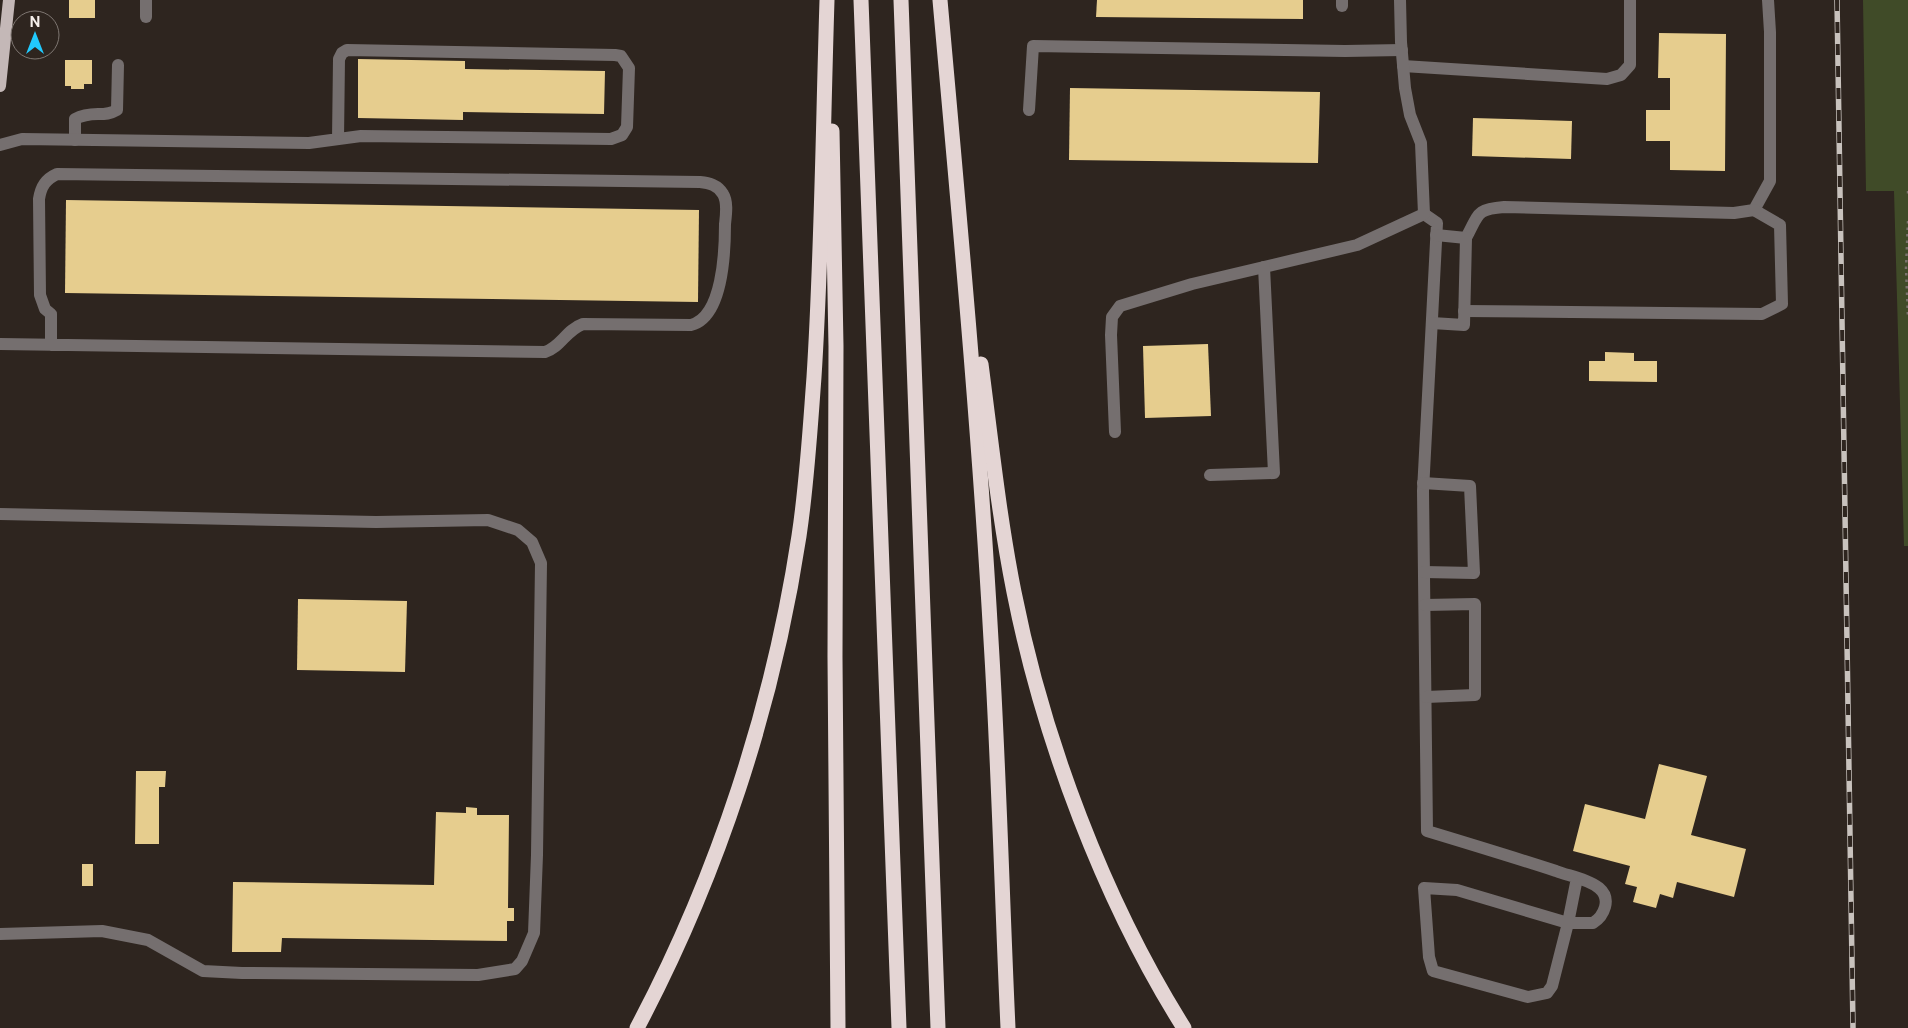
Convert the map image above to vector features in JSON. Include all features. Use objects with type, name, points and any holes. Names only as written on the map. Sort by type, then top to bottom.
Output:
[{"type":"highway","points":[[637,1028],[678,943],[734,804],[772,671],[799,535],[809,446],[818,313],[828,0]]},
{"type":"highway","points":[[828,0],[836,346],[835,667],[838,1028]]},
{"type":"highway","points":[[861,0],[898,1028]]},
{"type":"highway","points":[[901,0],[938,1028]]},
{"type":"highway","points":[[940,0],[960,226],[991,632],[1008,1028]]},
{"type":"highway","points":[[960,226],[1004,532],[1014,593],[1032,672],[1074,800],[1103,874],[1142,955],[1184,1028]]},
{"type":"main road","points":[[0,86],[9,0]]},
{"type":"street","points":[[146,0],[146,17]]},
{"type":"street","points":[[1400,0],[1405,88],[1410,115],[1420,143],[1424,214]]},
{"type":"street","points":[[1403,66],[1607,79],[1621,75],[1630,65],[1630,0]]},
{"type":"street","points":[[1754,210],[1770,182],[1770,32],[1768,0]]},
{"type":"street","points":[[1029,110],[1033,46],[1345,51],[1402,50]]},
{"type":"street","points":[[0,145],[22,139],[309,143],[361,136],[611,139],[622,135],[627,127],[629,68],[621,56],[615,55],[347,50],[342,53],[339,60],[338,139]]},
{"type":"street","points":[[75,140],[75,119],[85,114],[111,114],[117,110],[118,65]]},
{"type":"street","points":[[0,344],[51,345],[544,352],[556,347],[572,329],[583,324],[691,325],[702,319],[716,294],[725,250],[725,198],[717,186],[700,182],[57,174],[49,178],[42,185],[39,198],[40,295],[45,309],[51,314],[51,345]]},
{"type":"street","points":[[1432,323],[1464,325],[1464,311],[1466,238],[1479,214],[1487,208],[1734,213],[1754,210],[1780,225],[1782,304],[1762,314],[1464,311]]},
{"type":"street","points":[[1424,214],[1437,223],[1423,483],[1427,831],[1577,878],[1598,887],[1604,893],[1605,903],[1604,914],[1592,923],[1568,923],[1457,890],[1424,888],[1429,957],[1433,971],[1528,997],[1547,993],[1552,986],[1568,923],[1577,878]]},
{"type":"street","points":[[1115,432],[1111,335],[1112,318],[1120,306],[1192,284],[1356,245],[1424,214]]},
{"type":"street","points":[[1436,235],[1466,238]]},
{"type":"street","points":[[1210,475],[1274,473],[1264,267]]},
{"type":"street","points":[[1423,483],[1470,486],[1474,574],[1424,572]]},
{"type":"street","points":[[0,514],[376,522],[488,520],[518,530],[532,542],[541,563],[537,855],[534,933],[522,961],[515,968],[478,975],[203,971],[148,940],[102,931],[0,934]]},
{"type":"street","points":[[1425,605],[1475,604],[1475,695],[1426,697]]},
{"type":"path","points":[[1908,190],[1908,195]]},
{"type":"path","points":[[1908,221],[1906,268],[1908,318]]},
{"type":"green space","points":[[1863,0],[1908,0],[1908,546],[1904,546],[1894,191],[1866,191]]},
{"type":"building","points":[[69,0],[95,0],[95,18],[69,18]]},
{"type":"building","points":[[1097,0],[1303,0],[1303,19],[1096,17]]},
{"type":"building","points":[[1659,33],[1726,34],[1725,171],[1670,170],[1670,141],[1646,141],[1646,110],[1670,110],[1670,78],[1658,78]]},
{"type":"building","points":[[358,59],[465,61],[465,69],[605,71],[604,114],[463,112],[463,120],[358,118]]},
{"type":"building","points":[[65,60],[92,60],[92,84],[84,84],[84,89],[71,89],[71,86],[65,86]]},
{"type":"building","points":[[1070,88],[1320,92],[1318,163],[1069,160]]},
{"type":"building","points":[[1473,118],[1572,121],[1571,159],[1472,156]]},
{"type":"building","points":[[66,200],[699,210],[698,302],[65,293]]},
{"type":"building","points":[[1208,344],[1211,416],[1145,418],[1143,346]]},
{"type":"building","points":[[1605,352],[1634,353],[1634,361],[1657,361],[1657,382],[1589,381],[1589,361],[1605,361]]},
{"type":"building","points":[[298,599],[407,601],[405,672],[297,670]]},
{"type":"building","points":[[1659,764],[1707,776],[1691,835],[1746,849],[1734,897],[1677,882],[1673,898],[1660,894],[1656,908],[1633,902],[1637,887],[1625,884],[1630,866],[1573,851],[1585,804],[1645,819]]},
{"type":"building","points":[[136,771],[166,771],[165,787],[159,787],[159,844],[135,844]]},
{"type":"building","points":[[466,807],[477,808],[477,815],[509,815],[508,908],[514,908],[514,921],[507,921],[507,941],[282,938],[281,952],[232,952],[233,882],[434,885],[436,812],[466,813]]},
{"type":"building","points":[[82,864],[93,864],[93,886],[82,886]]},
{"type":"railway","points":[[1837,0],[1853,1028]]}]
